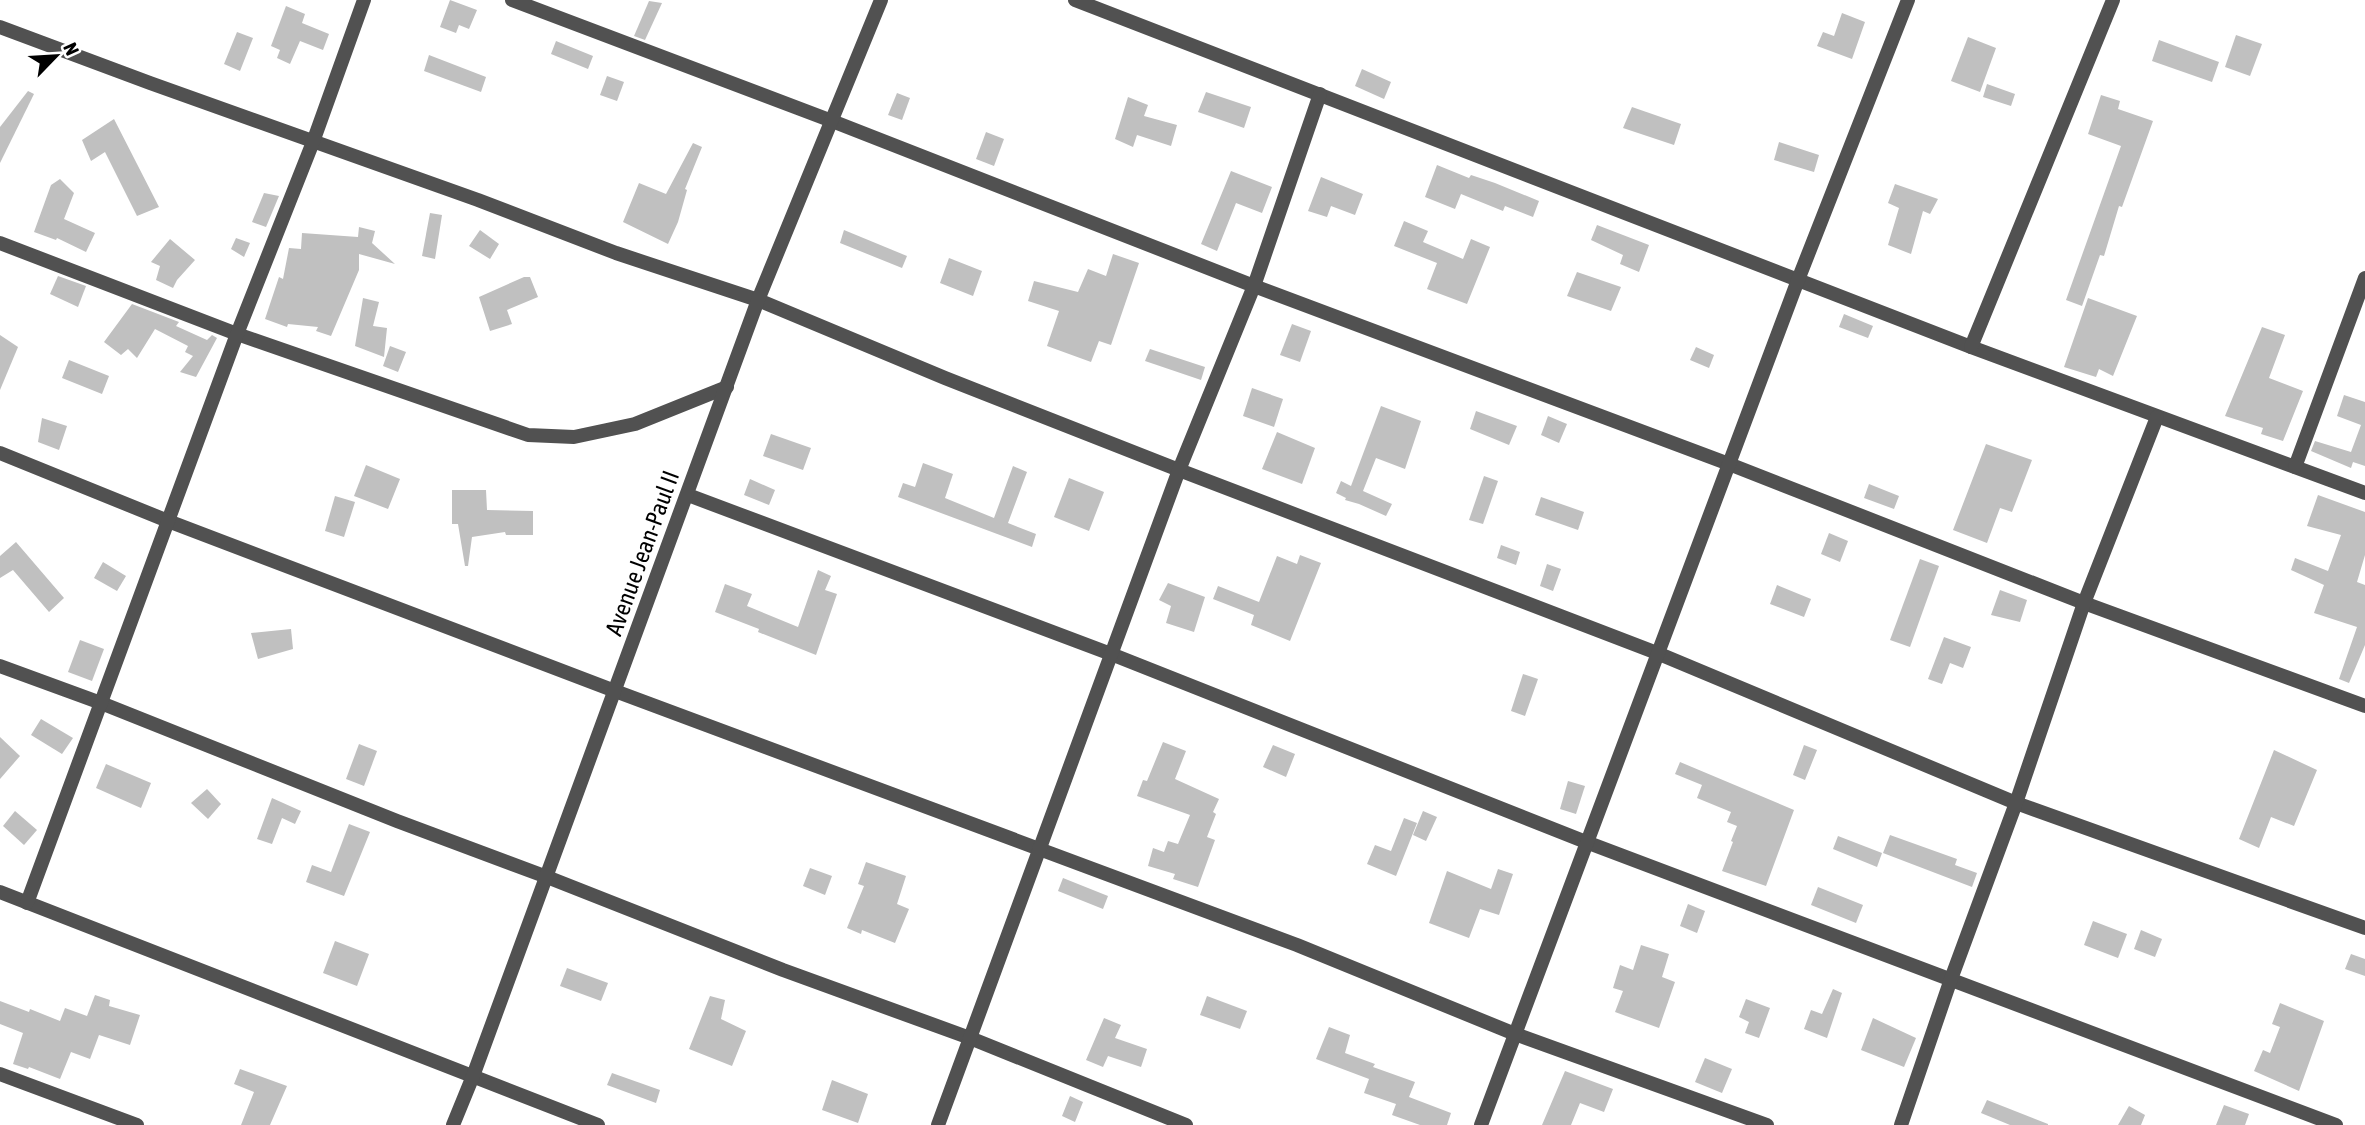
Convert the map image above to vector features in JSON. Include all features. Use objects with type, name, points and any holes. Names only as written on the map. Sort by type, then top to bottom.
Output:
[{"type":"street","points":[[27,903],[237,334],[313,142],[364,0]]},
{"type":"street","points":[[512,0],[832,121],[1254,286],[1728,464],[2084,603],[2365,706]]},
{"type":"street","name":"Avenue Jean-Paul II","points":[[453,1125],[547,877],[758,300],[881,0]]},
{"type":"street","points":[[1075,0],[1971,347],[2365,494]]},
{"type":"street","points":[[1481,1125],[1728,464],[1908,0]]},
{"type":"street","points":[[1971,347],[2113,0]]},
{"type":"street","points":[[0,27],[478,200],[615,253],[758,300],[945,378],[1179,470],[1657,653],[2016,803],[2365,928]]},
{"type":"street","points":[[938,1125],[1179,470],[1254,286],[1320,94]]},
{"type":"street","points":[[0,243],[237,334],[528,435],[574,437],[635,424],[727,387]]},
{"type":"street","points":[[2295,467],[2365,278]]},
{"type":"street","points":[[1901,1125],[2084,603],[2157,417]]},
{"type":"street","points":[[0,453],[615,691],[1297,945],[1515,1034],[1767,1125]]},
{"type":"street","points":[[688,495],[1111,654],[1586,842],[2336,1125]]},
{"type":"street","points":[[0,666],[783,970],[970,1038],[1186,1125]]},
{"type":"street","points":[[0,892],[598,1125]]},
{"type":"street","points":[[0,1074],[136,1125]]},
{"type":"building","points":[[450,0],[477,10],[469,29],[459,25],[456,33],[440,27]]},
{"type":"building","points":[[649,1],[662,3],[645,40],[634,36]]},
{"type":"building","points":[[286,6],[305,14],[302,23],[329,34],[323,50],[300,41],[290,64],[277,58],[280,50],[271,46]]},
{"type":"building","points":[[1842,13],[1865,22],[1852,59],[1817,46],[1823,32],[1834,36]]},
{"type":"building","points":[[237,32],[253,38],[240,71],[224,64]]},
{"type":"building","points":[[2236,35],[2262,44],[2250,76],[2225,67]]},
{"type":"building","points":[[1968,37],[1996,48],[1980,92],[1951,81]]},
{"type":"building","points":[[2159,40],[2219,62],[2212,82],[2152,61]]},
{"type":"building","points":[[556,41],[593,56],[588,69],[551,54]]},
{"type":"building","points":[[429,55],[486,77],[481,92],[424,71]]},
{"type":"building","points":[[1362,69],[1391,82],[1384,99],[1355,86]]},
{"type":"building","points":[[607,76],[624,82],[617,101],[600,95]]},
{"type":"building","points":[[1987,84],[2015,94],[2011,106],[1983,97]]},
{"type":"building","points":[[28,91],[34,94],[0,163],[0,127]]},
{"type":"building","points":[[1206,92],[1251,107],[1244,128],[1198,112]]},
{"type":"building","points":[[897,93],[910,98],[902,120],[888,115]]},
{"type":"building","points":[[2101,95],[2120,101],[2118,109],[2153,121],[2122,207],[2119,206],[2104,256],[2100,255],[2082,306],[2066,300],[2121,146],[2088,134]]},
{"type":"building","points":[[1128,97],[1148,105],[1144,116],[1177,125],[1171,146],[1137,135],[1133,147],[1115,139]]},
{"type":"building","points":[[1632,107],[1681,124],[1674,145],[1623,128]]},
{"type":"building","points":[[114,119],[159,207],[137,216],[105,152],[91,161],[82,140]]},
{"type":"building","points":[[986,132],[1004,139],[994,166],[976,159]]},
{"type":"building","points":[[1779,142],[1819,155],[1814,172],[1774,160]]},
{"type":"building","points":[[693,143],[702,147],[685,189],[687,190],[678,222],[668,244],[623,222],[639,183],[666,194]]},
{"type":"building","points":[[1437,165],[1469,178],[1471,175],[1495,183],[1539,201],[1533,217],[1505,206],[1503,211],[1461,194],[1455,209],[1425,197]]},
{"type":"building","points":[[1231,171],[1272,187],[1262,213],[1236,203],[1217,251],[1201,244]]},
{"type":"building","points":[[1321,177],[1363,194],[1355,215],[1331,206],[1327,217],[1308,211]]},
{"type":"building","points":[[60,179],[74,193],[64,219],[95,233],[86,252],[57,238],[56,240],[34,232],[51,185]]},
{"type":"building","points":[[1895,184],[1938,199],[1930,214],[1923,211],[1911,254],[1888,245],[1899,208],[1888,203]]},
{"type":"building","points":[[264,193],[279,196],[266,227],[252,222]]},
{"type":"building","points":[[430,213],[442,215],[435,259],[422,256]]},
{"type":"building","points":[[1404,221],[1428,231],[1423,242],[1463,259],[1471,239],[1490,247],[1467,304],[1427,289],[1437,263],[1394,246]]},
{"type":"building","points":[[1597,225],[1649,245],[1639,272],[1620,264],[1623,255],[1591,240]]},
{"type":"building","points":[[359,227],[375,231],[372,243],[395,264],[359,254],[359,270],[331,336],[316,331],[318,327],[288,324],[287,327],[265,319],[279,277],[283,279],[289,248],[301,249],[302,233],[358,237]]},
{"type":"building","points":[[480,230],[499,244],[490,259],[469,246]]},
{"type":"building","points":[[844,230],[907,256],[902,268],[840,243]]},
{"type":"building","points":[[236,238],[250,243],[244,257],[231,249]]},
{"type":"building","points":[[170,239],[195,260],[173,288],[156,280],[160,266],[151,262]]},
{"type":"building","points":[[1113,254],[1139,263],[1111,345],[1099,341],[1091,362],[1047,346],[1059,311],[1028,301],[1034,281],[1078,292],[1088,269],[1106,276]]},
{"type":"building","points":[[949,258],[982,271],[973,296],[940,283]]},
{"type":"building","points":[[1577,272],[1621,287],[1611,311],[1567,296]]},
{"type":"building","points":[[58,276],[86,286],[78,307],[50,294]]},
{"type":"building","points":[[524,277],[530,277],[538,297],[507,310],[512,324],[490,331],[479,297]]},
{"type":"building","points":[[363,298],[379,302],[373,326],[387,328],[384,357],[355,346]]},
{"type":"building","points":[[2088,298],[2137,316],[2113,376],[2099,369],[2096,377],[2064,367]]},
{"type":"building","points":[[132,304],[179,322],[176,326],[207,340],[212,335],[217,338],[196,377],[180,372],[193,356],[185,352],[188,346],[155,329],[137,358],[128,349],[121,355],[104,342]]},
{"type":"building","points":[[1844,314],[1873,326],[1868,338],[1839,327]]},
{"type":"building","points":[[1292,324],[1311,331],[1300,362],[1280,355]]},
{"type":"building","points":[[2262,327],[2285,335],[2269,378],[2303,391],[2283,441],[2261,434],[2263,428],[2225,416]]},
{"type":"building","points":[[0,335],[18,347],[0,390]]},
{"type":"building","points":[[390,346],[406,352],[398,372],[383,366]]},
{"type":"building","points":[[1696,347],[1714,355],[1709,368],[1690,360]]},
{"type":"building","points":[[1150,349],[1205,367],[1201,380],[1145,361]]},
{"type":"building","points":[[69,360],[109,376],[102,394],[62,378]]},
{"type":"building","points":[[1252,388],[1283,399],[1274,427],[1243,416]]},
{"type":"building","points":[[2344,395],[2365,402],[2365,466],[2353,462],[2351,468],[2311,451],[2315,441],[2351,452],[2361,425],[2337,416]]},
{"type":"building","points":[[1381,406],[1421,421],[1405,469],[1376,458],[1363,491],[1392,504],[1386,516],[1345,500],[1346,498],[1336,493],[1341,481],[1351,486]]},
{"type":"building","points":[[1476,411],[1517,426],[1509,445],[1470,429]]},
{"type":"building","points":[[1548,416],[1567,424],[1559,443],[1541,435]]},
{"type":"building","points":[[42,418],[67,426],[59,450],[38,442]]},
{"type":"building","points":[[1277,432],[1315,448],[1302,484],[1262,469]]},
{"type":"building","points":[[771,434],[811,448],[803,470],[763,456]]},
{"type":"building","points":[[1986,444],[2032,460],[2012,512],[2000,508],[1987,543],[1953,530]]},
{"type":"building","points":[[923,463],[953,474],[945,498],[994,518],[1013,466],[1027,472],[1008,523],[1036,534],[1032,547],[898,497],[903,483],[915,487]]},
{"type":"building","points":[[366,465],[400,479],[388,509],[354,496]]},
{"type":"building","points":[[1484,476],[1498,481],[1483,524],[1469,520]]},
{"type":"building","points":[[1069,478],[1104,492],[1089,531],[1054,517]]},
{"type":"building","points":[[750,479],[775,490],[769,505],[744,495]]},
{"type":"building","points":[[1869,484],[1899,496],[1894,509],[1864,498]]},
{"type":"building","points":[[452,490],[486,490],[487,510],[533,511],[533,535],[506,535],[505,532],[472,537],[468,566],[465,566],[458,524],[452,524]]},
{"type":"building","points":[[2318,495],[2365,512],[2365,555],[2357,582],[2365,585],[2365,645],[2349,683],[2339,679],[2357,627],[2314,613],[2324,585],[2291,570],[2295,558],[2328,571],[2341,535],[2307,526]]},
{"type":"building","points":[[335,496],[355,502],[344,537],[325,531]]},
{"type":"building","points":[[1541,497],[1584,512],[1578,530],[1535,515]]},
{"type":"building","points":[[1829,533],[1848,541],[1840,562],[1821,554]]},
{"type":"building","points":[[16,542],[64,598],[49,612],[13,570],[0,578],[0,556]]},
{"type":"building","points":[[1501,545],[1520,552],[1516,565],[1497,558]]},
{"type":"building","points":[[1300,555],[1321,563],[1290,641],[1251,625],[1254,615],[1213,599],[1218,586],[1259,602],[1277,556],[1297,564]]},
{"type":"building","points":[[1920,559],[1939,566],[1910,647],[1890,640]]},
{"type":"building","points":[[103,562],[126,576],[117,591],[94,578]]},
{"type":"building","points":[[1547,564],[1561,569],[1553,591],[1540,586]]},
{"type":"building","points":[[818,570],[831,576],[825,590],[837,594],[816,655],[715,612],[725,584],[752,594],[747,606],[798,627]]},
{"type":"building","points":[[1168,583],[1205,597],[1194,632],[1166,623],[1171,606],[1159,600]]},
{"type":"building","points":[[1777,585],[1811,599],[1804,617],[1770,604]]},
{"type":"building","points":[[2000,590],[2027,600],[2020,622],[1991,615]]},
{"type":"building","points":[[291,629],[293,649],[258,659],[251,633]]},
{"type":"building","points":[[1944,637],[1971,647],[1963,668],[1950,663],[1942,684],[1928,679]]},
{"type":"building","points":[[80,640],[104,649],[92,681],[68,672]]},
{"type":"building","points":[[1523,674],[1538,679],[1525,716],[1511,711]]},
{"type":"building","points":[[41,719],[73,738],[62,754],[31,735]]},
{"type":"building","points":[[0,737],[20,756],[0,779]]},
{"type":"building","points":[[1163,742],[1186,751],[1175,779],[1219,799],[1207,837],[1215,840],[1198,887],[1173,879],[1175,874],[1148,866],[1153,848],[1164,852],[1168,841],[1178,844],[1190,815],[1137,796],[1143,780],[1147,781]]},
{"type":"building","points":[[359,744],[377,751],[364,786],[346,779]]},
{"type":"building","points":[[1273,745],[1295,754],[1286,777],[1263,767]]},
{"type":"building","points":[[1804,745],[1817,750],[1805,780],[1793,775]]},
{"type":"building","points":[[2274,750],[2317,770],[2294,826],[2271,817],[2259,848],[2239,839]]},
{"type":"building","points":[[1680,762],[1794,810],[1766,886],[1722,871],[1737,826],[1727,822],[1731,812],[1697,798],[1702,785],[1675,774]]},
{"type":"building","points":[[106,764],[151,783],[141,808],[96,788]]},
{"type":"building","points":[[1568,781],[1585,786],[1576,814],[1560,809]]},
{"type":"building","points":[[207,789],[221,804],[208,819],[191,803]]},
{"type":"building","points":[[272,798],[301,811],[295,824],[282,818],[272,844],[257,839]]},
{"type":"building","points":[[15,811],[37,830],[24,845],[3,826]]},
{"type":"building","points":[[1423,811],[1437,817],[1426,841],[1413,835]]},
{"type":"building","points":[[1404,818],[1417,823],[1396,876],[1367,864],[1375,845],[1391,851]]},
{"type":"building","points":[[349,824],[370,832],[344,896],[306,882],[312,865],[331,872]]},
{"type":"building","points":[[1890,835],[1957,859],[1955,865],[1977,873],[1972,887],[1883,853]]},
{"type":"building","points":[[1838,836],[1882,853],[1877,867],[1833,849]]},
{"type":"building","points":[[866,862],[906,876],[897,904],[909,909],[895,943],[862,930],[861,934],[847,928],[864,886],[858,884]]},
{"type":"building","points":[[810,868],[832,876],[825,895],[803,886]]},
{"type":"building","points":[[1498,869],[1513,874],[1499,915],[1480,909],[1469,938],[1429,923],[1447,871],[1491,889]]},
{"type":"building","points":[[1063,878],[1108,896],[1103,909],[1058,891]]},
{"type":"building","points":[[1818,887],[1863,905],[1856,923],[1811,905]]},
{"type":"building","points":[[1688,904],[1705,911],[1697,933],[1680,926]]},
{"type":"building","points":[[2093,921],[2127,934],[2118,958],[2084,945]]},
{"type":"building","points":[[2141,930],[2162,939],[2155,957],[2134,949]]},
{"type":"building","points":[[335,941],[369,954],[357,986],[323,973]]},
{"type":"building","points":[[1641,945],[1669,954],[1662,977],[1675,982],[1659,1028],[1615,1012],[1623,991],[1613,988],[1620,965],[1633,970]]},
{"type":"building","points":[[2351,954],[2365,959],[2365,976],[2345,969]]},
{"type":"building","points":[[567,968],[608,983],[601,1001],[560,986]]},
{"type":"building","points":[[1833,989],[1842,993],[1827,1038],[1804,1029],[1811,1010],[1822,1014]]},
{"type":"building","points":[[95,995],[110,1000],[109,1006],[140,1015],[130,1045],[99,1035],[90,1059],[71,1052],[60,1079],[13,1064],[23,1033],[0,1024],[0,1001],[60,1021],[65,1008],[87,1016]]},
{"type":"building","points":[[710,996],[725,1000],[721,1019],[746,1031],[732,1066],[689,1049]]},
{"type":"building","points":[[1207,996],[1247,1011],[1240,1029],[1200,1015]]},
{"type":"building","points":[[1746,999],[1770,1008],[1759,1038],[1745,1033],[1749,1022],[1739,1017]]},
{"type":"building","points":[[2280,1003],[2324,1021],[2299,1091],[2254,1071],[2263,1050],[2270,1053],[2280,1027],[2272,1024]]},
{"type":"building","points":[[1104,1018],[1121,1025],[1115,1038],[1147,1049],[1141,1067],[1108,1056],[1103,1067],[1086,1060]]},
{"type":"building","points":[[1873,1018],[1916,1038],[1904,1067],[1861,1050]]},
{"type":"building","points":[[1329,1027],[1350,1035],[1345,1053],[1375,1064],[1373,1067],[1415,1082],[1409,1097],[1451,1113],[1447,1125],[1420,1125],[1392,1115],[1396,1104],[1364,1093],[1369,1079],[1316,1059]]},
{"type":"building","points":[[1705,1058],[1732,1069],[1722,1093],[1695,1082]]},
{"type":"building","points":[[240,1069],[287,1086],[270,1125],[241,1125],[254,1092],[234,1084]]},
{"type":"building","points":[[1565,1071],[1613,1089],[1604,1112],[1580,1103],[1571,1125],[1542,1125]]},
{"type":"building","points":[[612,1073],[660,1090],[656,1103],[607,1085]]},
{"type":"building","points":[[832,1080],[868,1094],[858,1123],[822,1110]]},
{"type":"building","points":[[1070,1096],[1083,1102],[1075,1122],[1062,1116]]},
{"type":"building","points":[[1987,1100],[2048,1125],[2010,1125],[1981,1113]]},
{"type":"building","points":[[2224,1105],[2249,1114],[2245,1125],[2216,1125]]},
{"type":"building","points":[[2129,1106],[2145,1115],[2141,1125],[2118,1125]]}]
